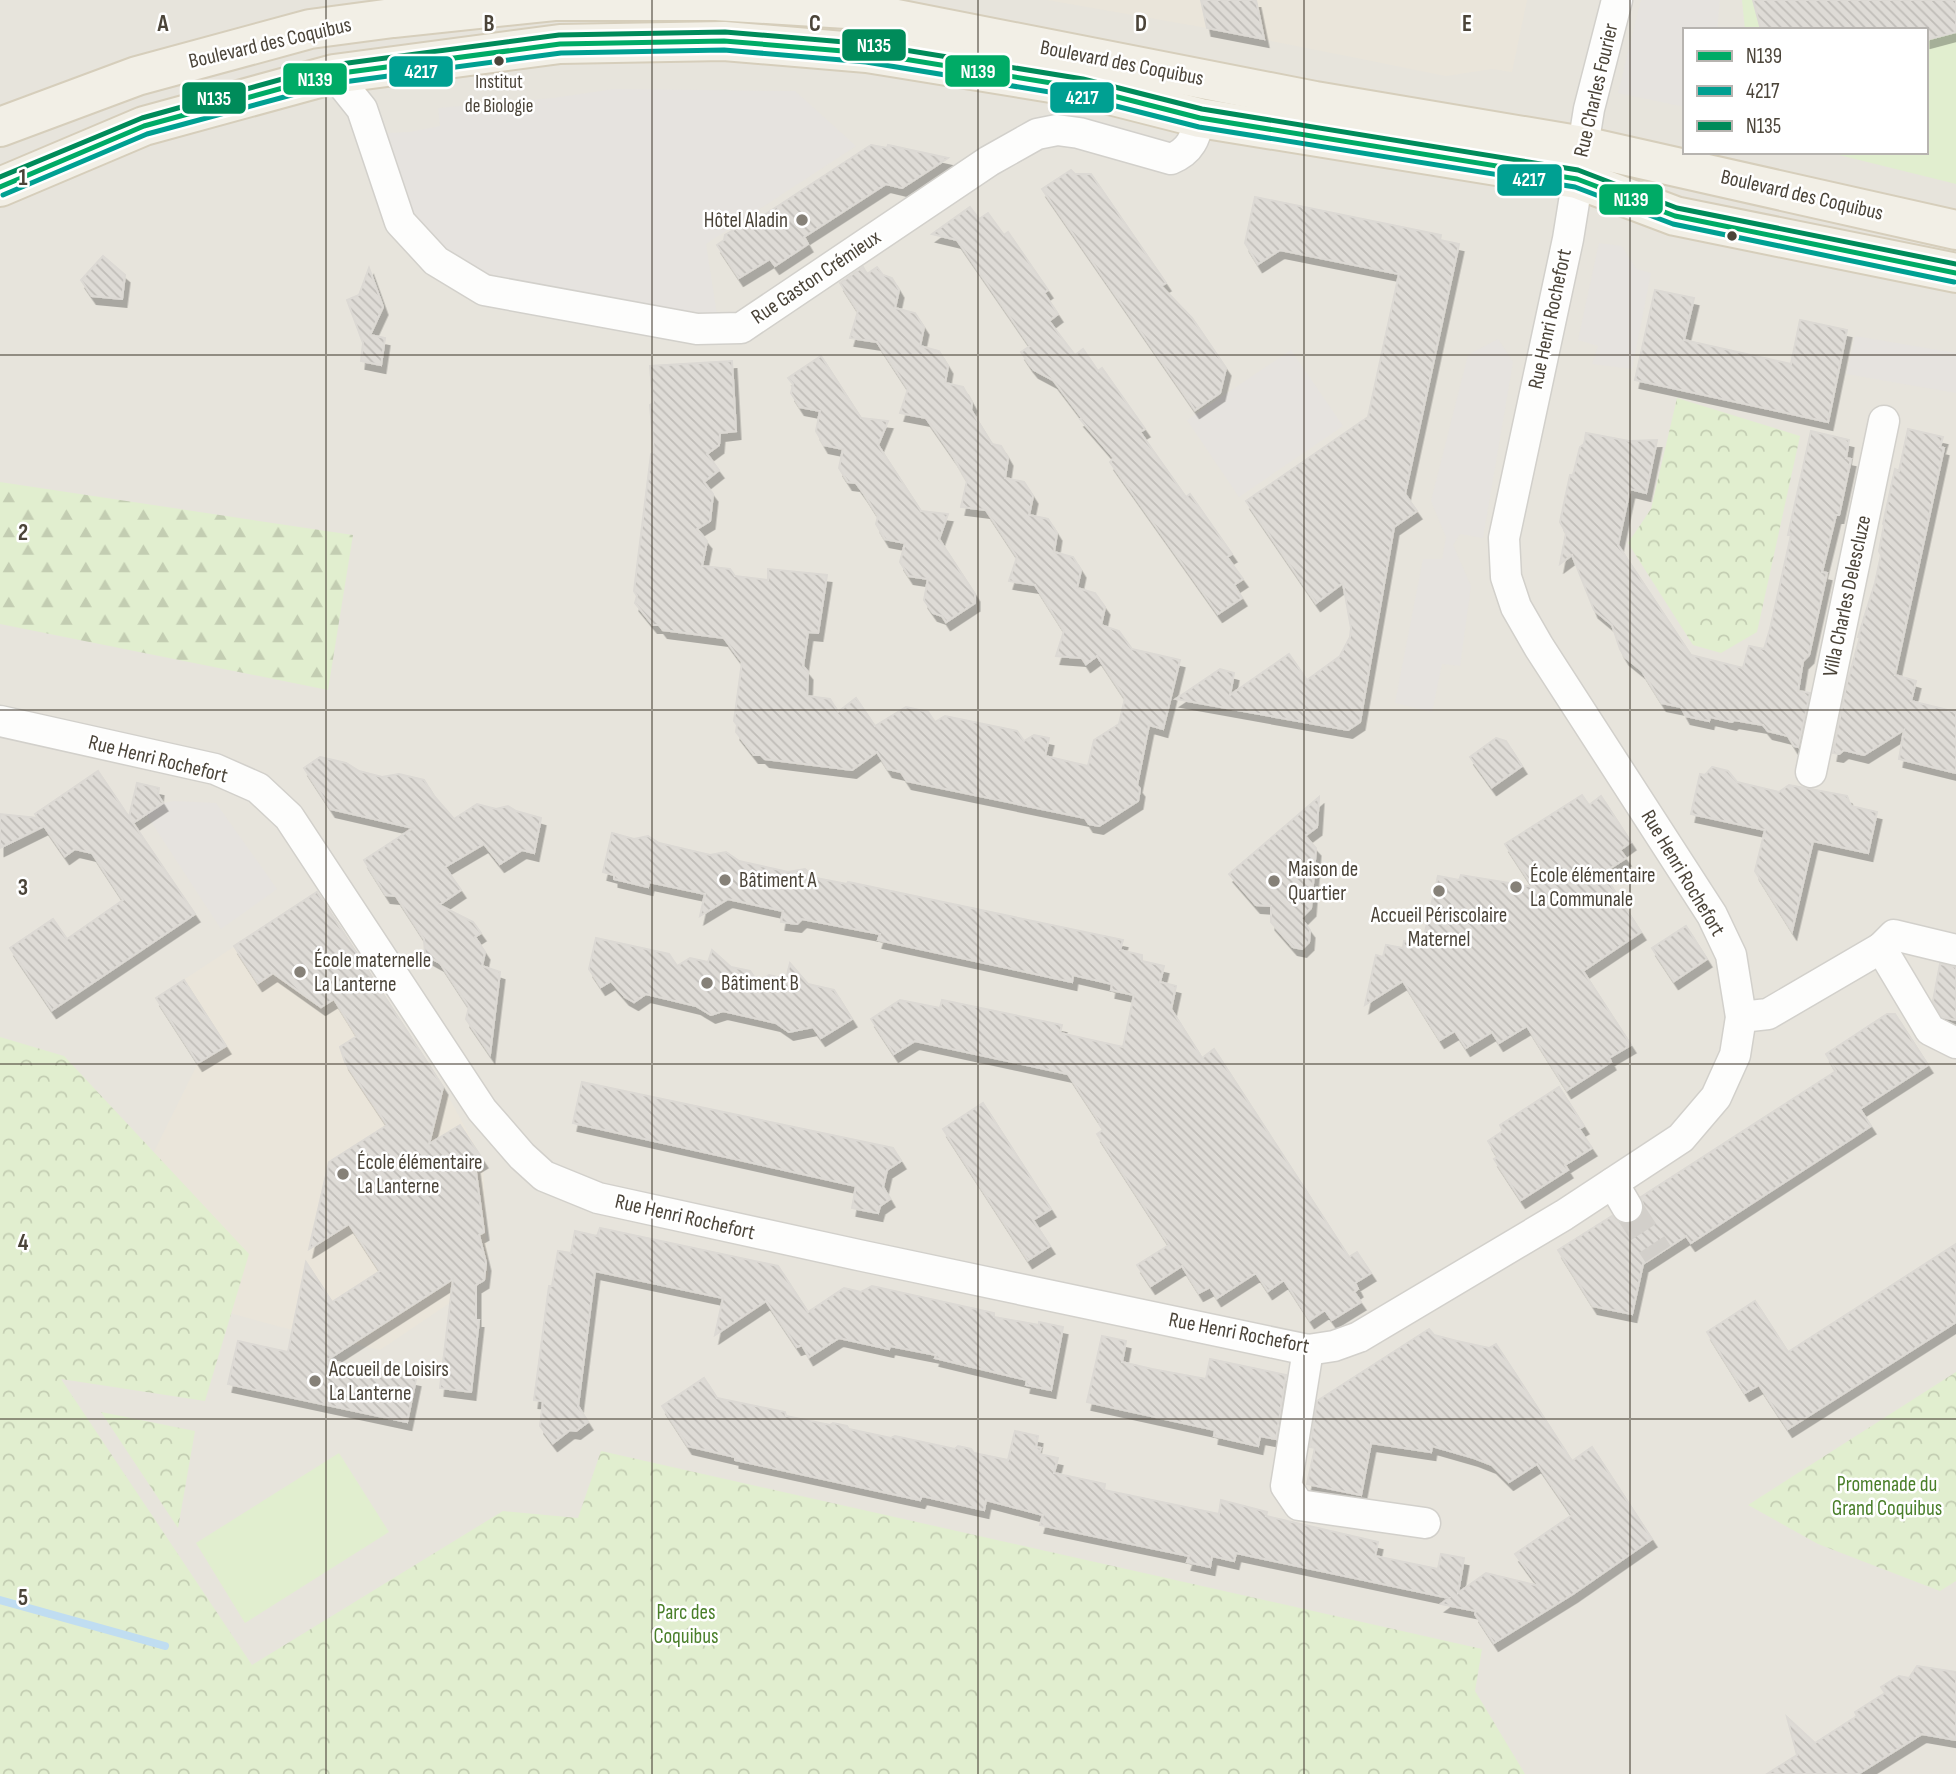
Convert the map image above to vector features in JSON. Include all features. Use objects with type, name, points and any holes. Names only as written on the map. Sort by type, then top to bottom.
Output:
[{"type":"main road","name":"Boulevard des Coquibus","points":[[0,127],[304,15],[393,18],[554,1],[716,1],[847,9],[1315,101],[1580,163],[1956,230]]},
{"type":"main road","points":[[304,15],[334,74]]},
{"type":"main road","name":"Boulevard des Coquibus","points":[[0,187],[144,126],[334,74],[561,44],[724,41],[867,53],[1082,88],[1200,118],[1580,163],[1675,216],[1956,273]]},
{"type":"street","name":"Rue Charles Fourier","points":[[1580,163],[1589,109],[1617,0]]},
{"type":"street","name":"Rue Gaston Crémieux","points":[[334,74],[362,109],[400,222],[436,261],[484,290],[697,329],[741,328],[989,161],[1037,134],[1057,130],[1079,133],[1171,159],[1182,154],[1194,142],[1200,118]]},
{"type":"street","name":"Rue Henri Rochefort","points":[[0,721],[215,769],[258,789],[289,817],[482,1110],[522,1156],[544,1176],[598,1198],[863,1256],[1308,1350],[1335,1346],[1359,1337],[1620,1195],[1681,1138],[1716,1097],[1735,1055],[1741,1017],[1731,955],[1712,915],[1539,647],[1516,607],[1506,577],[1506,526],[1565,252],[1580,163]]},
{"type":"street","name":"Villa Charles Delescluze","points":[[1811,772],[1884,421]]},
{"type":"street","points":[[1741,1017],[1768,1014],[1881,948],[1894,934],[1956,950]]},
{"type":"street","points":[[1881,948],[1930,1030],[1956,1043]]},
{"type":"street","points":[[1308,1350],[1286,1486],[1299,1505],[1425,1523]]},
{"type":"shaded area","points":[[0,0],[1956,0],[1956,1774],[0,1774]]},
{"type":"shaded area","points":[[1047,0],[1527,0],[1512,72],[1492,69],[1446,76],[1207,28]]},
{"type":"shaded area","points":[[1641,0],[1720,0],[1717,28],[1683,28],[1683,107],[1618,93]]},
{"type":"shaded area","points":[[614,89],[795,91],[856,146],[706,244],[718,321],[500,277],[459,265],[418,226],[402,190],[388,133],[440,126],[438,108],[553,98]]},
{"type":"shaded area","points":[[1599,243],[1622,246],[1636,269],[1651,273],[1632,369],[1592,364],[1598,346],[1578,340]]},
{"type":"shaded area","points":[[1855,336],[1956,353],[1956,393],[1846,374]]},
{"type":"shaded area","points":[[1498,339],[1513,362],[1483,538],[1460,534],[1453,545],[1471,586],[1460,666],[1442,664],[1432,712],[1395,703],[1423,559],[1442,559],[1446,537],[1431,501],[1468,355]]},
{"type":"shaded area","points":[[1291,350],[1343,426],[1239,497],[1187,420]]},
{"type":"shaded area","points":[[163,803],[216,803],[277,889],[221,929],[146,814]]},
{"type":"shaded area","points":[[317,892],[443,1087],[483,1160],[488,1277],[380,1350],[292,1330],[149,1291],[142,1176],[198,1063],[156,998]]},
{"type":"green space","points":[[1742,0],[1956,0],[1956,184],[1835,154],[1928,154],[1928,28],[1745,28]]},
{"type":"green space","points":[[1677,398],[1800,436],[1757,632],[1721,653],[1693,645],[1628,543],[1651,509]]},
{"type":"green space","points":[[0,482],[353,535],[328,690],[0,624]]},
{"type":"green space","name":"Parc des Coquibus","points":[[0,1037],[64,1056],[249,1254],[205,1401],[61,1379],[252,1665],[503,1511],[578,1518],[601,1451],[1482,1649],[1475,1691],[1525,1774],[0,1774]]},
{"type":"green space","name":"Promenade du Grand Coquibus","points":[[1956,1372],[1956,1581],[1940,1591],[1818,1544],[1748,1505]]},
{"type":"green space","points":[[101,1412],[195,1431],[178,1528]]},
{"type":"green space","points":[[339,1453],[389,1532],[245,1623],[196,1543]]},
{"type":"building","points":[[1201,0],[1256,0],[1264,39],[1207,28]]},
{"type":"building","points":[[1753,0],[1956,0],[1956,32],[1928,39],[1928,28],[1760,28]]},
{"type":"building","name":"Hôtel Aladin","points":[[871,145],[887,148],[888,145],[948,158],[902,188],[886,184],[804,237],[808,244],[775,266],[770,259],[739,278],[717,245],[724,240],[725,235],[749,225]]},
{"type":"building","points":[[1071,170],[1075,174],[1091,174],[1166,283],[1161,286],[1192,318],[1226,368],[1220,393],[1195,410],[1042,189]]},
{"type":"building","points":[[1255,197],[1441,235],[1440,240],[1459,244],[1405,494],[1417,511],[1394,527],[1360,722],[1348,730],[1176,699],[1220,669],[1234,673],[1230,695],[1289,654],[1307,680],[1340,656],[1350,637],[1351,628],[1343,583],[1316,603],[1246,501],[1368,417],[1399,274],[1280,250],[1258,264],[1245,243]]},
{"type":"building","points":[[970,207],[979,219],[988,213],[1004,235],[1008,232],[1048,290],[1044,293],[1058,314],[1049,321],[1075,355],[1083,349],[1098,371],[1102,368],[1145,429],[1140,432],[1186,497],[1190,494],[1232,554],[1227,557],[1243,579],[1234,585],[1242,598],[1218,614],[1110,462],[1114,458],[1080,419],[1082,418],[1053,380],[1034,370],[1029,364],[1021,352],[1030,346],[957,240],[932,234]]},
{"type":"building","points":[[103,256],[125,275],[122,299],[92,296],[81,280]]},
{"type":"building","points":[[863,267],[867,274],[877,267],[883,275],[892,278],[899,290],[895,308],[915,313],[924,327],[920,346],[939,351],[948,366],[945,383],[963,387],[972,403],[971,410],[992,444],[1001,446],[1008,458],[1005,478],[1024,482],[1033,496],[1029,515],[1048,519],[1057,533],[1054,552],[1073,557],[1081,570],[1077,588],[1095,593],[1105,607],[1101,625],[1119,631],[1132,649],[1180,660],[1163,729],[1149,725],[1137,785],[1140,789],[1138,801],[1099,826],[1089,824],[1085,818],[907,781],[901,772],[888,769],[877,752],[852,770],[765,759],[761,755],[754,755],[736,732],[737,725],[734,721],[742,662],[724,638],[663,630],[659,625],[653,625],[635,603],[637,596],[634,591],[651,454],[654,452],[650,366],[732,361],[736,431],[720,433],[719,445],[707,454],[719,470],[704,482],[713,494],[710,521],[697,529],[707,541],[702,566],[730,569],[735,576],[768,580],[768,569],[827,575],[818,633],[808,632],[803,666],[808,672],[807,696],[830,699],[838,712],[856,698],[875,726],[906,707],[928,712],[935,722],[945,716],[1017,731],[1024,741],[1034,735],[1049,738],[1045,756],[1088,766],[1094,740],[1119,724],[1125,698],[1097,656],[1086,664],[1082,658],[1056,656],[1064,631],[1035,585],[1009,581],[1017,557],[986,510],[961,507],[967,481],[954,458],[926,418],[900,413],[908,389],[877,342],[850,338],[858,311],[840,283]]},
{"type":"building","points":[[369,268],[383,307],[370,335],[385,338],[381,365],[361,361],[363,343],[347,300],[359,295]]},
{"type":"building","points":[[1655,290],[1694,298],[1684,340],[1791,364],[1800,320],[1847,330],[1828,422],[1635,380]]},
{"type":"building","points":[[821,356],[861,418],[888,421],[878,445],[921,511],[948,514],[939,539],[975,594],[975,603],[946,622],[942,616],[933,613],[924,600],[928,579],[909,576],[900,562],[905,543],[885,539],[876,524],[878,516],[864,494],[856,483],[848,482],[839,468],[843,449],[824,445],[816,431],[820,411],[800,407],[791,393],[793,384],[788,378]]},
{"type":"building","points":[[1908,429],[1943,437],[1940,447],[1944,448],[1895,675],[1916,681],[1911,701],[1956,712],[1956,773],[1899,759],[1904,730],[1864,755],[1844,750],[1839,754],[1833,753],[1858,637],[1875,583],[1881,555],[1879,551],[1883,524],[1895,469],[1899,471]]},
{"type":"building","points":[[1811,431],[1849,440],[1846,458],[1851,459],[1839,515],[1836,515],[1822,572],[1827,573],[1809,655],[1803,661],[1798,691],[1810,693],[1798,747],[1794,746],[1788,736],[1768,731],[1763,725],[1710,717],[1709,721],[1686,716],[1681,707],[1662,703],[1642,671],[1625,657],[1612,625],[1594,610],[1572,555],[1560,564],[1566,533],[1560,522],[1570,475],[1573,475],[1586,433],[1629,441],[1657,440],[1646,493],[1630,489],[1618,545],[1691,655],[1743,668],[1749,646],[1764,649],[1770,629]]},
{"type":"building","points":[[1496,738],[1506,741],[1522,766],[1492,787],[1470,757]]},
{"type":"building","points":[[320,757],[346,763],[359,771],[382,777],[399,774],[424,780],[454,819],[477,804],[496,809],[508,806],[541,818],[534,853],[522,850],[500,864],[484,844],[445,867],[461,890],[439,905],[473,922],[481,933],[475,937],[485,952],[482,966],[500,972],[490,1054],[466,1019],[469,1007],[440,963],[425,955],[424,939],[396,896],[386,895],[364,860],[413,828],[331,809],[304,768]]},
{"type":"building","points":[[1712,767],[1728,771],[1737,782],[1779,792],[1789,785],[1847,796],[1851,806],[1877,812],[1868,853],[1813,841],[1792,931],[1755,871],[1765,830],[1691,814],[1700,774],[1705,775]]},
{"type":"building","points":[[98,771],[129,817],[137,783],[159,788],[158,795],[163,803],[133,823],[195,914],[52,1010],[10,948],[53,919],[67,939],[123,900],[92,853],[75,849],[65,856],[44,826],[0,848],[0,814],[38,818],[35,814]]},
{"type":"building","points":[[1582,795],[1589,805],[1601,796],[1631,842],[1620,850],[1626,858],[1603,873],[1641,932],[1583,971],[1631,1045],[1609,1058],[1611,1062],[1567,1090],[1527,1026],[1499,1043],[1492,1032],[1466,1048],[1455,1031],[1440,1040],[1403,981],[1365,1005],[1376,955],[1383,957],[1386,945],[1403,948],[1404,941],[1422,945],[1438,876],[1459,880],[1461,875],[1533,887],[1505,844]]},
{"type":"building","name":"Maison de Quartier","points":[[1319,797],[1317,827],[1305,836],[1316,848],[1311,908],[1301,918],[1310,930],[1309,942],[1302,949],[1293,947],[1271,922],[1271,906],[1256,905],[1229,874]]},
{"type":"building","points":[[612,833],[634,839],[648,836],[659,843],[710,855],[726,852],[739,861],[788,872],[805,869],[816,878],[847,884],[848,882],[1123,940],[1120,950],[1142,955],[1142,961],[1164,966],[1160,982],[1176,986],[1171,1009],[1202,1058],[1214,1049],[1349,1257],[1357,1252],[1371,1273],[1355,1283],[1358,1289],[1354,1292],[1361,1302],[1332,1320],[1325,1310],[1310,1320],[1284,1280],[1268,1291],[1256,1273],[1217,1298],[1210,1287],[1199,1293],[1182,1266],[1151,1286],[1137,1265],[1169,1245],[1097,1134],[1103,1130],[1100,1123],[1068,1074],[915,1041],[894,1054],[871,1019],[900,1000],[940,1008],[942,1000],[1062,1025],[1060,1033],[1123,1047],[1134,995],[1111,990],[1112,984],[1073,975],[1072,982],[878,940],[880,934],[802,919],[797,924],[781,922],[783,911],[728,899],[700,916],[705,894],[649,882],[648,887],[614,879],[614,875],[603,872]]},
{"type":"building","points":[[317,892],[443,1087],[429,1144],[460,1125],[483,1160],[475,1165],[484,1232],[479,1235],[486,1263],[484,1280],[476,1285],[476,1320],[479,1320],[471,1392],[440,1388],[453,1279],[327,1360],[416,1379],[407,1422],[228,1384],[238,1341],[288,1352],[306,1262],[332,1302],[380,1271],[349,1224],[309,1249],[329,1162],[387,1125],[345,1062],[340,1047],[357,1036],[334,999],[321,1007],[273,973],[258,983],[234,946]]},
{"type":"building","points":[[1686,926],[1707,959],[1674,981],[1652,948]]},
{"type":"building","name":"Bâtiment B","points":[[596,938],[669,954],[677,966],[690,958],[708,962],[712,950],[731,967],[750,971],[758,982],[769,975],[786,979],[790,963],[808,984],[834,990],[852,1019],[821,1038],[813,1027],[789,1032],[776,1023],[723,1011],[711,1015],[696,1006],[646,994],[634,1002],[625,997],[611,981],[601,987],[589,969]]},
{"type":"building","points":[[1940,964],[1956,967],[1956,1020],[1942,1017],[1933,1001]]},
{"type":"building","points":[[184,980],[226,1046],[198,1063],[156,998]]},
{"type":"building","points":[[1887,1014],[1895,1014],[1928,1065],[1860,1109],[1871,1126],[1691,1243],[1686,1236],[1643,1264],[1632,1314],[1593,1306],[1558,1250],[1612,1216],[1618,1222],[1626,1224],[1636,1222],[1644,1208],[1641,1197],[1836,1071],[1826,1054]]},
{"type":"building","points":[[582,1082],[893,1148],[901,1161],[887,1170],[883,1187],[890,1199],[880,1206],[878,1213],[852,1208],[856,1186],[573,1123]]},
{"type":"building","points":[[1559,1087],[1584,1126],[1579,1129],[1592,1148],[1565,1165],[1568,1170],[1521,1200],[1494,1159],[1498,1157],[1488,1141],[1503,1131],[1500,1125]]},
{"type":"building","points":[[983,1103],[1051,1209],[1033,1220],[1050,1246],[1028,1260],[943,1129]]},
{"type":"building","points":[[600,1228],[778,1266],[808,1312],[844,1288],[861,1292],[872,1286],[994,1313],[994,1317],[1063,1327],[1051,1390],[1026,1385],[1027,1380],[935,1358],[936,1355],[890,1346],[889,1349],[839,1338],[809,1357],[802,1345],[797,1347],[766,1301],[715,1335],[723,1298],[595,1271],[578,1406],[588,1422],[576,1431],[570,1430],[553,1443],[540,1426],[543,1401],[534,1400],[549,1286],[552,1286],[558,1251],[571,1253],[575,1231],[597,1236]]},
{"type":"building","points":[[1956,1244],[1956,1322],[1788,1429],[1759,1385],[1745,1393],[1707,1332],[1755,1301],[1788,1352]]},
{"type":"building","points":[[1429,1329],[1434,1335],[1457,1341],[1489,1348],[1496,1344],[1572,1461],[1592,1447],[1652,1539],[1573,1594],[1494,1643],[1475,1614],[1476,1611],[1441,1604],[1449,1598],[1236,1553],[1234,1561],[1212,1556],[1210,1567],[1187,1562],[1189,1556],[1040,1525],[1043,1515],[986,1500],[984,1510],[922,1496],[920,1500],[735,1460],[735,1457],[688,1446],[662,1406],[704,1378],[717,1398],[891,1438],[895,1436],[955,1449],[958,1446],[971,1449],[974,1453],[1008,1460],[1015,1431],[1038,1436],[1036,1447],[1041,1448],[1039,1454],[1058,1458],[1054,1473],[1105,1484],[1104,1490],[1219,1514],[1221,1500],[1267,1512],[1266,1516],[1378,1542],[1375,1556],[1438,1569],[1441,1554],[1464,1558],[1458,1593],[1486,1573],[1539,1586],[1515,1554],[1572,1515],[1537,1464],[1509,1482],[1492,1465],[1432,1446],[1431,1452],[1371,1443],[1361,1495],[1307,1484],[1315,1448],[1310,1447],[1317,1401]]},
{"type":"building","points":[[1102,1336],[1126,1341],[1122,1362],[1152,1369],[1206,1379],[1210,1359],[1286,1375],[1276,1439],[1260,1436],[1258,1446],[1214,1436],[1215,1430],[1087,1402]]},
{"type":"building","points":[[1917,1666],[1956,1672],[1956,1740],[1922,1734],[1858,1774],[1767,1774],[1797,1755],[1787,1717],[1815,1743],[1857,1716],[1855,1712],[1885,1693],[1881,1687],[1899,1676],[1909,1678]]},
{"type":"waterway","points":[[0,1600],[165,1646]]},
{"type":"tunnel","points":[[1627,1207],[1658,1254]]},
{"type":"transit line","name":"N135","points":[[0,177],[142,118],[333,65],[559,35],[725,32],[868,44],[1083,79],[1202,109],[1578,170],[1677,208],[1956,264]]},
{"type":"transit line","name":"N139","points":[[0,187],[144,126],[334,74],[560,44],[724,41],[867,53],[1082,88],[1200,118],[1577,179],[1675,216],[1956,273]]},
{"type":"transit line","name":"4217","points":[[3,195],[147,134],[336,83],[561,53],[724,50],[866,62],[1080,97],[1199,127],[1575,187],[1673,224],[1954,282]]},
{"type":"place","name":"Institut de Biologie","points":[[499,61]]},
{"type":"place","name":"Hôtel Aladin","points":[[802,220]]},
{"type":"place","name":"Bâtiment A","points":[[725,880]]},
{"type":"place","name":"Maison de Quartier","points":[[1274,881]]},
{"type":"place","name":"École élémentaire La Communale","points":[[1516,887]]},
{"type":"place","name":"Accueil Périscolaire Maternel","points":[[1439,891]]},
{"type":"place","name":"École maternelle La Lanterne","points":[[300,972]]},
{"type":"place","name":"Bâtiment B","points":[[707,983]]},
{"type":"place","name":"École élémentaire La Lanterne","points":[[343,1174]]},
{"type":"place","name":"Accueil de Loisirs La Lanterne","points":[[315,1381]]}]
